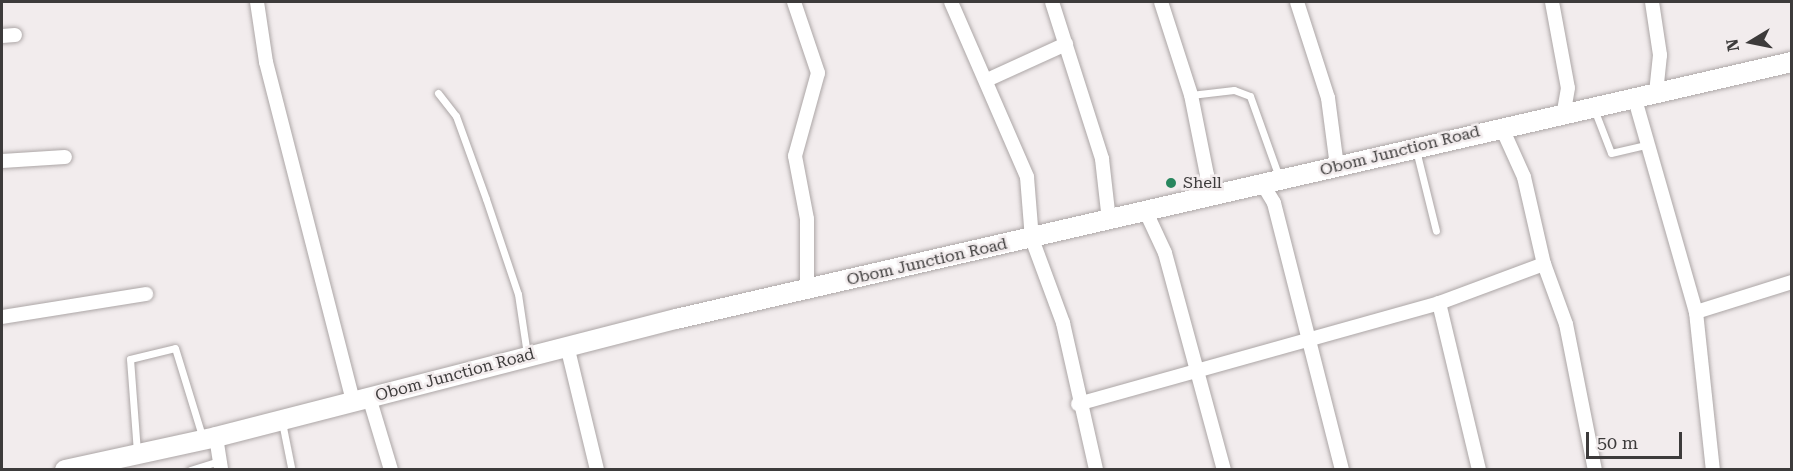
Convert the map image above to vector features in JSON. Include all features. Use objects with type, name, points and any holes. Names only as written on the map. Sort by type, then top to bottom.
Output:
[{"type":"main road","name":"Obom Junction Road","points":[[76,468],[129,459],[559,347],[1032,239],[1202,196],[1416,148],[1564,111],[1789,67]]},
{"type":"street","points":[[257,2],[266,62],[361,399],[391,470]]},
{"type":"street","points":[[794,2],[818,73],[795,156],[807,219],[807,289]]},
{"type":"street","points":[[951,2],[987,80],[1027,177],[1032,239],[1064,322],[1078,404],[1096,470]]},
{"type":"street","points":[[1052,2],[1102,159],[1109,220]]},
{"type":"street","points":[[1161,2],[1191,95],[1207,175],[1202,196]]},
{"type":"street","points":[[1296,2],[1328,98],[1337,166]]},
{"type":"street","points":[[1552,2],[1568,87],[1564,111]]},
{"type":"street","points":[[1652,2],[1660,55],[1656,93]]},
{"type":"street","points":[[987,80],[1066,44]]},
{"type":"street","points":[[1634,96],[1696,312],[1713,470]]},
{"type":"street","points":[[1502,126],[1524,177],[1544,264],[1566,324],[1595,470]]},
{"type":"street","points":[[2,160],[65,157]]},
{"type":"street","points":[[1271,181],[1274,203],[1342,470]]},
{"type":"street","points":[[1146,212],[1165,253],[1195,372],[1224,470]]},
{"type":"street","points":[[1078,404],[1439,303],[1544,264]]},
{"type":"street","points":[[1696,312],[1791,282]]},
{"type":"street","points":[[2,317],[146,294]]},
{"type":"street","points":[[1439,303],[1479,470]]},
{"type":"street","points":[[559,347],[568,354],[597,470]]},
{"type":"street","points":[[210,438],[220,465]]},
{"type":"lane","points":[[1191,95],[1234,90],[1250,96],[1271,181]]},
{"type":"lane","points":[[438,93],[456,116],[486,199],[518,294],[528,356]]},
{"type":"lane","points":[[1593,105],[1611,153],[1647,145]]},
{"type":"lane","points":[[1416,148],[1436,231]]},
{"type":"lane","points":[[129,459],[130,359],[164,350],[178,350],[210,438]]},
{"type":"lane","points":[[282,419],[291,467]]},
{"type":"lane","points":[[190,470],[220,465]]},
{"type":"place","name":"Shell","points":[[1171,183]]}]
